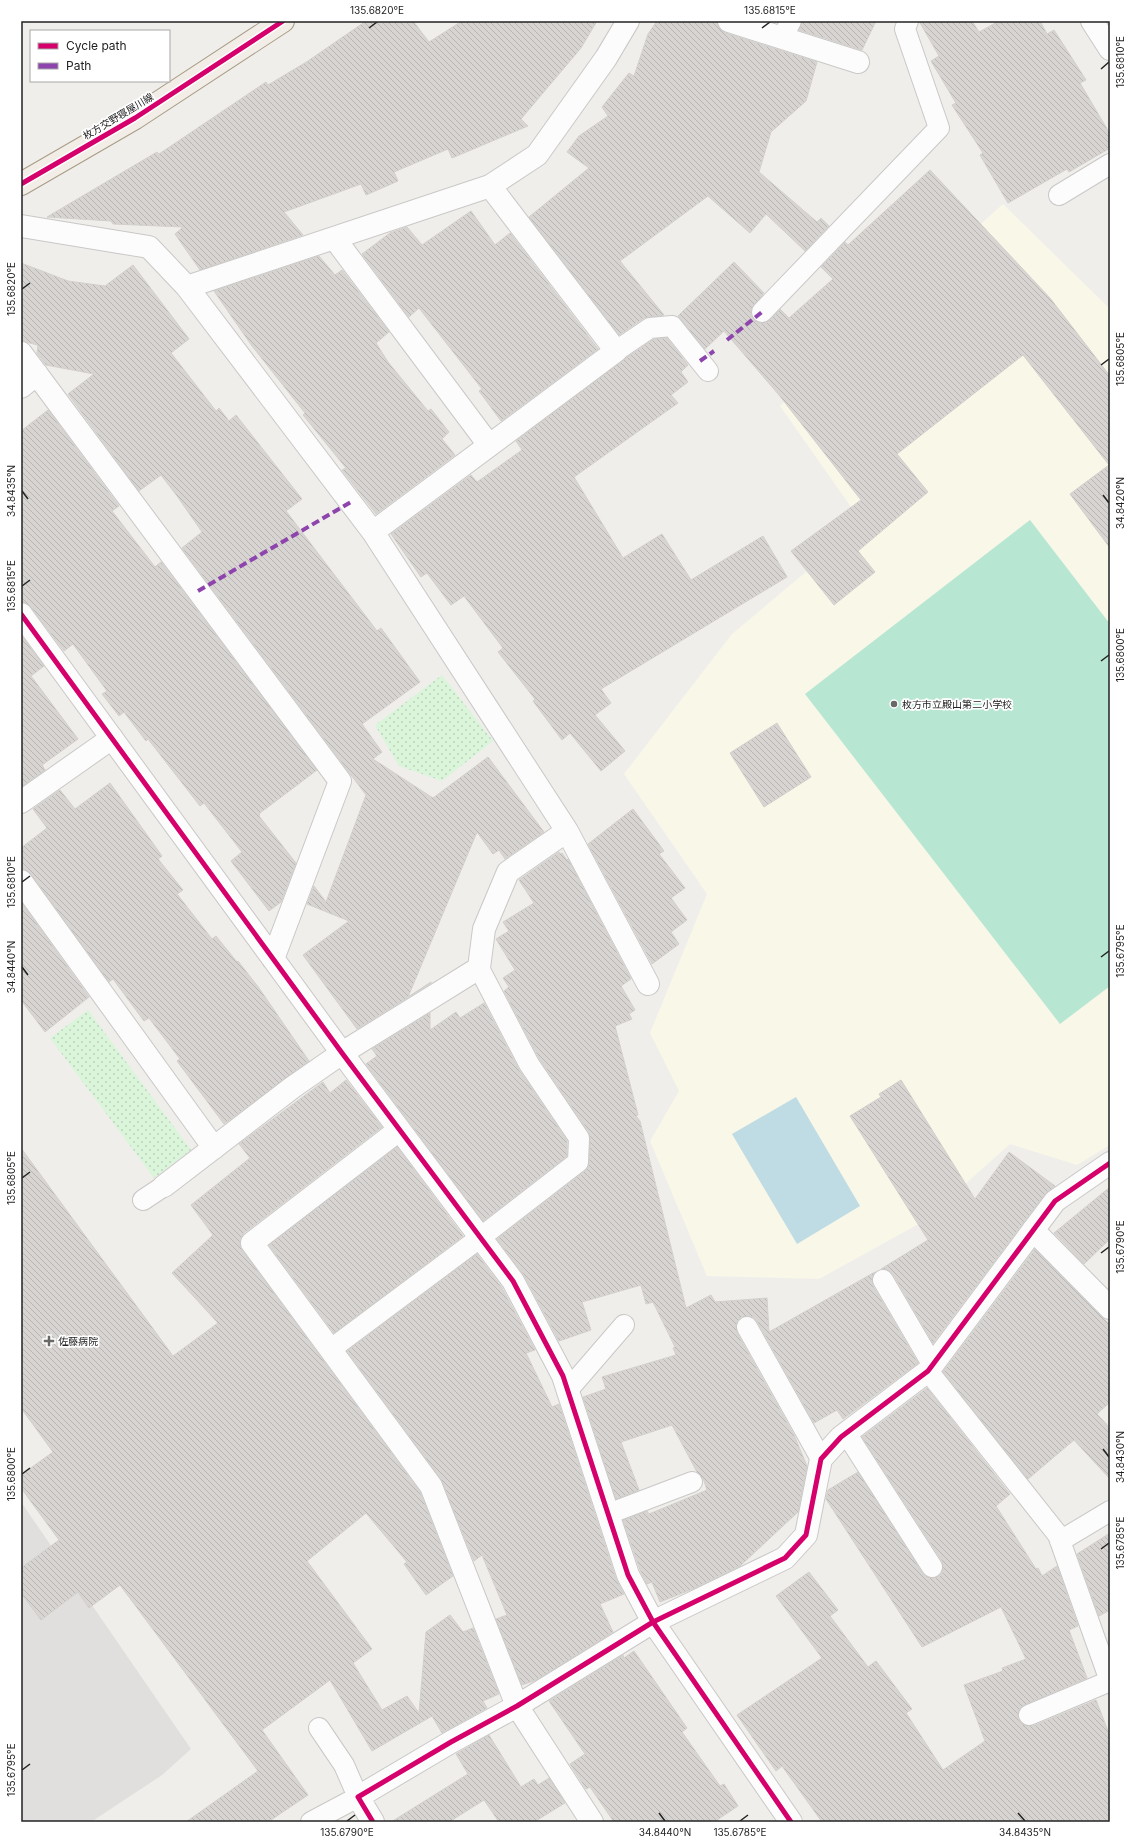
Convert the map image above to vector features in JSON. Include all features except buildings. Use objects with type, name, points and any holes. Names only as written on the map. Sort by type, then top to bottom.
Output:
[{"type":"main road","name":"枚方交野寝屋川線","points":[[21,184],[135,118],[284,21]]},
{"type":"street","points":[[187,287],[335,239],[490,186],[537,155],[606,58],[628,21]]},
{"type":"street","points":[[729,21],[786,29],[858,62]]},
{"type":"street","points":[[1092,21],[1110,49]]},
{"type":"street","points":[[373,532],[616,351],[490,186]]},
{"type":"street","points":[[21,226],[149,247],[187,287],[373,532],[567,831],[648,984]]},
{"type":"street","points":[[335,239],[489,445]]},
{"type":"street","points":[[21,353],[29,380],[340,781],[273,959]]},
{"type":"street","points":[[21,614],[342,1053],[513,1281],[563,1376],[628,1575],[653,1622],[791,1822]]},
{"type":"street","points":[[21,802],[112,738]]},
{"type":"street","points":[[164,1186],[293,1087],[342,1053],[479,968],[484,929],[508,872],[567,831]]},
{"type":"street","points":[[21,880],[214,1148]]},
{"type":"street","points":[[399,1130],[252,1243],[431,1486],[517,1706],[592,1822]]},
{"type":"street","points":[[373,1822],[358,1797],[451,1742],[517,1706],[653,1622],[785,1558],[806,1535],[821,1458],[846,1433],[930,1367],[1055,1201],[1110,1163]]},
{"type":"street","points":[[1033,1230],[1110,1308]]},
{"type":"lane","points":[[762,312],[939,128],[905,29],[908,21]]},
{"type":"lane","points":[[1060,195],[1110,164]]},
{"type":"lane","points":[[616,351],[650,328],[672,326],[708,371]]},
{"type":"lane","points":[[331,1349],[481,1237],[578,1162],[579,1138],[529,1064],[479,968]]},
{"type":"lane","points":[[143,1200],[164,1186]]},
{"type":"lane","points":[[883,1280],[930,1367],[1058,1535],[1110,1681],[1029,1715]]},
{"type":"lane","points":[[568,1391],[624,1325]]},
{"type":"lane","points":[[747,1327],[821,1458]]},
{"type":"lane","points":[[846,1433],[932,1567]]},
{"type":"lane","points":[[608,1514],[692,1482]]},
{"type":"lane","points":[[1060,1541],[1110,1511]]},
{"type":"lane","points":[[311,1822],[358,1797],[344,1765],[319,1728]]},
{"type":"shaded area","name":"枚方市立殿山第二小学校","points":[[1003,204],[1110,309],[1110,1145],[1077,1165],[1010,1144],[924,1221],[819,1279],[707,1276],[650,1141],[679,1091],[650,1033],[707,894],[624,774],[732,634],[863,524],[780,406]]},
{"type":"shaded area","points":[[21,1502],[191,1749],[162,1775],[91,1822],[21,1822]]},
{"type":"green space","points":[[1030,520],[1110,624],[1110,986],[1060,1024],[805,694]]},
{"type":"green space","points":[[442,675],[493,741],[442,781],[399,766],[375,725]]},
{"type":"green space","points":[[88,1010],[191,1150],[154,1178],[50,1038]]},
{"type":"water","points":[[796,1097],[860,1206],[797,1244],[732,1134]]},
{"type":"marked path","points":[[727,340],[762,312]]},
{"type":"marked path","points":[[700,361],[714,351]]},
{"type":"marked path","points":[[198,591],[351,502]]},
{"type":"cycle path","points":[[21,184],[135,118],[283,21]]},
{"type":"cycle path","points":[[21,614],[342,1053],[513,1281],[563,1376],[628,1575],[653,1622],[791,1822]]},
{"type":"cycle path","points":[[373,1822],[358,1797],[451,1742],[517,1706],[653,1622],[785,1558],[806,1535],[821,1459],[841,1437],[928,1371],[1055,1201],[1110,1163]]},
{"type":"place","name":"枚方市立殿山第二小学校","points":[[894,704]]},
{"type":"place","name":"佐藤病院","points":[[49,1341]]}]
